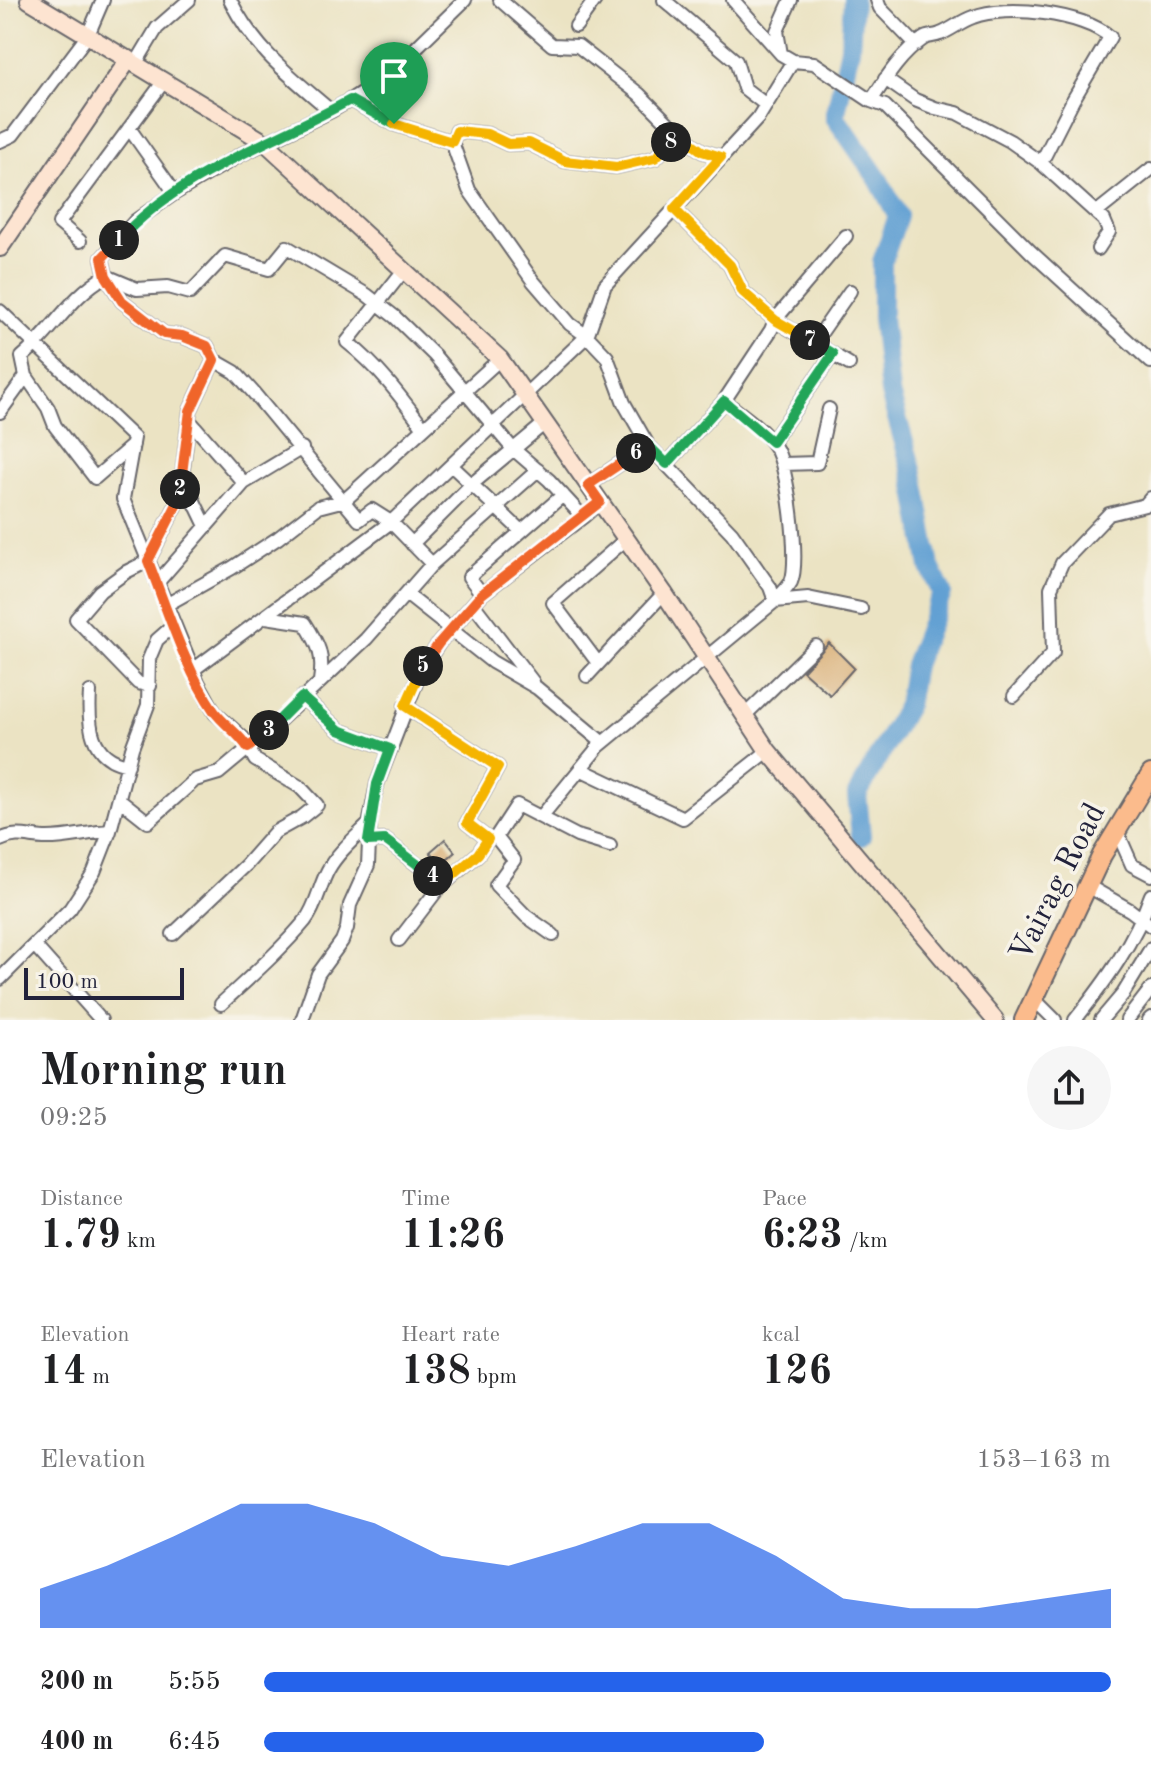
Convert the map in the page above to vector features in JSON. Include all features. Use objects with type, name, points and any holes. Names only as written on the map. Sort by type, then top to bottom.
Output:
[{"type":"main road","name":"Vairag Road","points":[[1024,1020],[1088,886],[1151,774]]},
{"type":"street","points":[[29,0],[53,6],[88,35],[266,143],[500,359],[664,593],[768,751],[995,1020]]},
{"type":"street","points":[[0,141],[13,135],[88,35],[103,0]]},
{"type":"street","points":[[0,248],[157,28],[189,0]]},
{"type":"street","points":[[230,0],[240,20],[268,57],[331,111]]},
{"type":"street","points":[[432,564],[391,522],[372,510],[359,520],[302,448],[235,372],[214,360],[207,346],[182,336],[164,334],[122,301],[106,276],[102,258],[135,221],[175,193],[331,111],[387,76],[465,0]]},
{"type":"street","points":[[500,0],[552,45],[578,46],[639,94],[679,134],[702,151],[721,157]]},
{"type":"street","points":[[576,26],[595,0]]},
{"type":"street","points":[[664,0],[736,61],[744,88],[766,105]]},
{"type":"street","points":[[733,0],[781,54],[793,61],[814,63],[866,98],[885,106],[1021,243],[1151,362]]},
{"type":"street","points":[[781,54],[777,31],[791,0]]},
{"type":"street","points":[[877,0],[880,8],[916,45]]},
{"type":"street","points":[[866,98],[897,62],[926,36],[938,35],[990,12],[1048,12],[1103,31],[1110,37],[1041,163]]},
{"type":"street","points":[[193,670],[391,522],[587,336],[605,285],[758,118],[793,61]]},
{"type":"street","points":[[885,79],[915,100],[957,113],[1010,141],[1041,163],[1104,220],[1109,232],[1098,249]]},
{"type":"street","points":[[80,241],[59,223],[164,81]]},
{"type":"street","points":[[350,100],[394,124],[452,142]]},
{"type":"street","points":[[129,128],[175,193]]},
{"type":"street","points":[[679,134],[655,158],[616,167],[565,161],[529,143],[508,144],[487,134],[457,131],[452,142],[469,190],[484,212],[533,281],[570,324],[607,357],[624,403],[648,445],[732,533],[770,587],[775,601]]},
{"type":"street","points":[[1097,212],[1151,169]]},
{"type":"street","points":[[674,209],[730,265],[743,292],[775,320],[849,364]]},
{"type":"street","points":[[667,464],[724,401],[775,320],[846,236]]},
{"type":"street","points":[[133,445],[95,478],[55,426],[48,408],[26,376],[22,357],[37,345],[86,286],[106,276],[137,289],[168,287],[190,293],[225,256],[269,269],[287,247],[377,303],[434,355],[512,448],[583,517]]},
{"type":"street","points":[[404,270],[347,342],[391,385],[424,428]]},
{"type":"street","points":[[814,343],[850,291]]},
{"type":"street","points":[[0,311],[134,438],[123,499],[193,670],[215,713],[243,738],[255,760],[300,787],[317,805],[275,832],[246,865],[173,934]]},
{"type":"street","points":[[772,442],[833,354]]},
{"type":"street","points":[[166,605],[232,568],[318,507],[345,500],[500,359]]},
{"type":"street","points":[[150,686],[138,683],[76,619],[100,591],[148,561],[179,500],[189,420],[202,382],[214,360]]},
{"type":"street","points":[[0,412],[26,376]]},
{"type":"street","points":[[541,817],[603,743],[775,601],[792,580],[793,541],[783,464],[772,442],[724,401]]},
{"type":"street","points":[[783,464],[817,463],[829,409]]},
{"type":"street","points":[[189,420],[244,483]]},
{"type":"street","points":[[412,544],[472,484],[545,423]]},
{"type":"street","points":[[588,485],[648,445]]},
{"type":"street","points":[[157,583],[244,483],[302,448]]},
{"type":"street","points":[[451,465],[520,530]]},
{"type":"street","points":[[119,799],[148,822],[195,780],[219,773],[366,639],[432,564],[538,470]]},
{"type":"street","points":[[482,594],[469,577],[563,495]]},
{"type":"street","points":[[1014,696],[1053,653],[1051,588],[1062,563],[1109,514],[1145,505],[1151,498]]},
{"type":"street","points":[[179,500],[193,499],[206,526]]},
{"type":"street","points":[[302,1020],[318,974],[342,941],[347,928],[350,905],[368,865],[369,824],[377,784],[421,670],[450,630],[482,594],[600,502]]},
{"type":"street","points":[[598,663],[553,603],[626,539]]},
{"type":"street","points":[[587,676],[664,593]]},
{"type":"street","points":[[406,594],[492,662],[537,688],[603,743]]},
{"type":"street","points":[[775,601],[808,598],[861,609]]},
{"type":"street","points":[[474,605],[537,688]]},
{"type":"street","points":[[266,617],[305,623],[323,661],[320,681]]},
{"type":"street","points":[[0,979],[70,909],[85,886],[110,831],[148,705],[149,659],[157,640],[174,625]]},
{"type":"street","points":[[745,715],[816,646]]},
{"type":"street","points":[[90,692],[88,723],[98,747],[117,763],[128,765]]},
{"type":"street","points":[[302,697],[339,730],[390,749]]},
{"type":"street","points":[[399,940],[443,884],[478,854],[488,839],[467,823],[498,767],[405,706]]},
{"type":"street","points":[[580,769],[683,818],[768,751]]},
{"type":"street","points":[[553,935],[526,916],[496,885],[514,860],[496,837],[517,805],[577,836],[610,846]]},
{"type":"street","points":[[221,1004],[267,963],[305,921],[316,905],[328,871],[344,848],[369,824]]},
{"type":"street","points":[[0,840],[12,835],[28,834],[44,838],[110,831]]},
{"type":"street","points":[[1117,831],[1132,865],[1151,875]]},
{"type":"street","points":[[368,841],[385,840],[443,884]]},
{"type":"street","points":[[1088,886],[1147,923]]},
{"type":"street","points":[[1075,1020],[1147,923],[1151,895]]},
{"type":"street","points":[[35,946],[101,1020]]},
{"type":"street","points":[[1101,1020],[1123,994],[1151,948]]},
{"type":"street","points":[[1127,1020],[1151,989]]},
{"type":"street","points":[[1034,999],[1055,1020]]},
{"type":"building","points":[[829,643],[854,668],[830,695],[803,671]]},
{"type":"building","points":[[445,839],[455,852],[441,864],[430,852]]},
{"type":"waterway","points":[[853,0],[850,48],[835,117],[878,179],[898,216],[882,262],[882,317],[890,393],[913,474],[930,567],[942,593],[914,665],[907,706],[857,795],[861,836]]},
{"type":"route","points":[[350,100],[394,124],[452,142],[457,131],[487,134],[508,144],[529,143],[565,161],[616,167],[655,158],[679,134],[702,151],[721,157],[674,209],[730,265],[743,292],[775,320],[833,354],[772,442],[724,401],[667,464],[648,445],[588,485],[600,502],[482,594],[439,643],[421,670],[405,706],[498,767],[467,823],[488,839],[478,854],[443,884],[385,840],[368,841],[377,784],[390,749],[339,730],[302,697],[248,748],[243,738],[215,713],[198,682],[148,561],[179,500],[190,411],[214,360],[207,346],[182,336],[164,334],[122,301],[106,276],[102,258],[135,221],[175,193],[240,155],[290,133],[350,100]]}]
